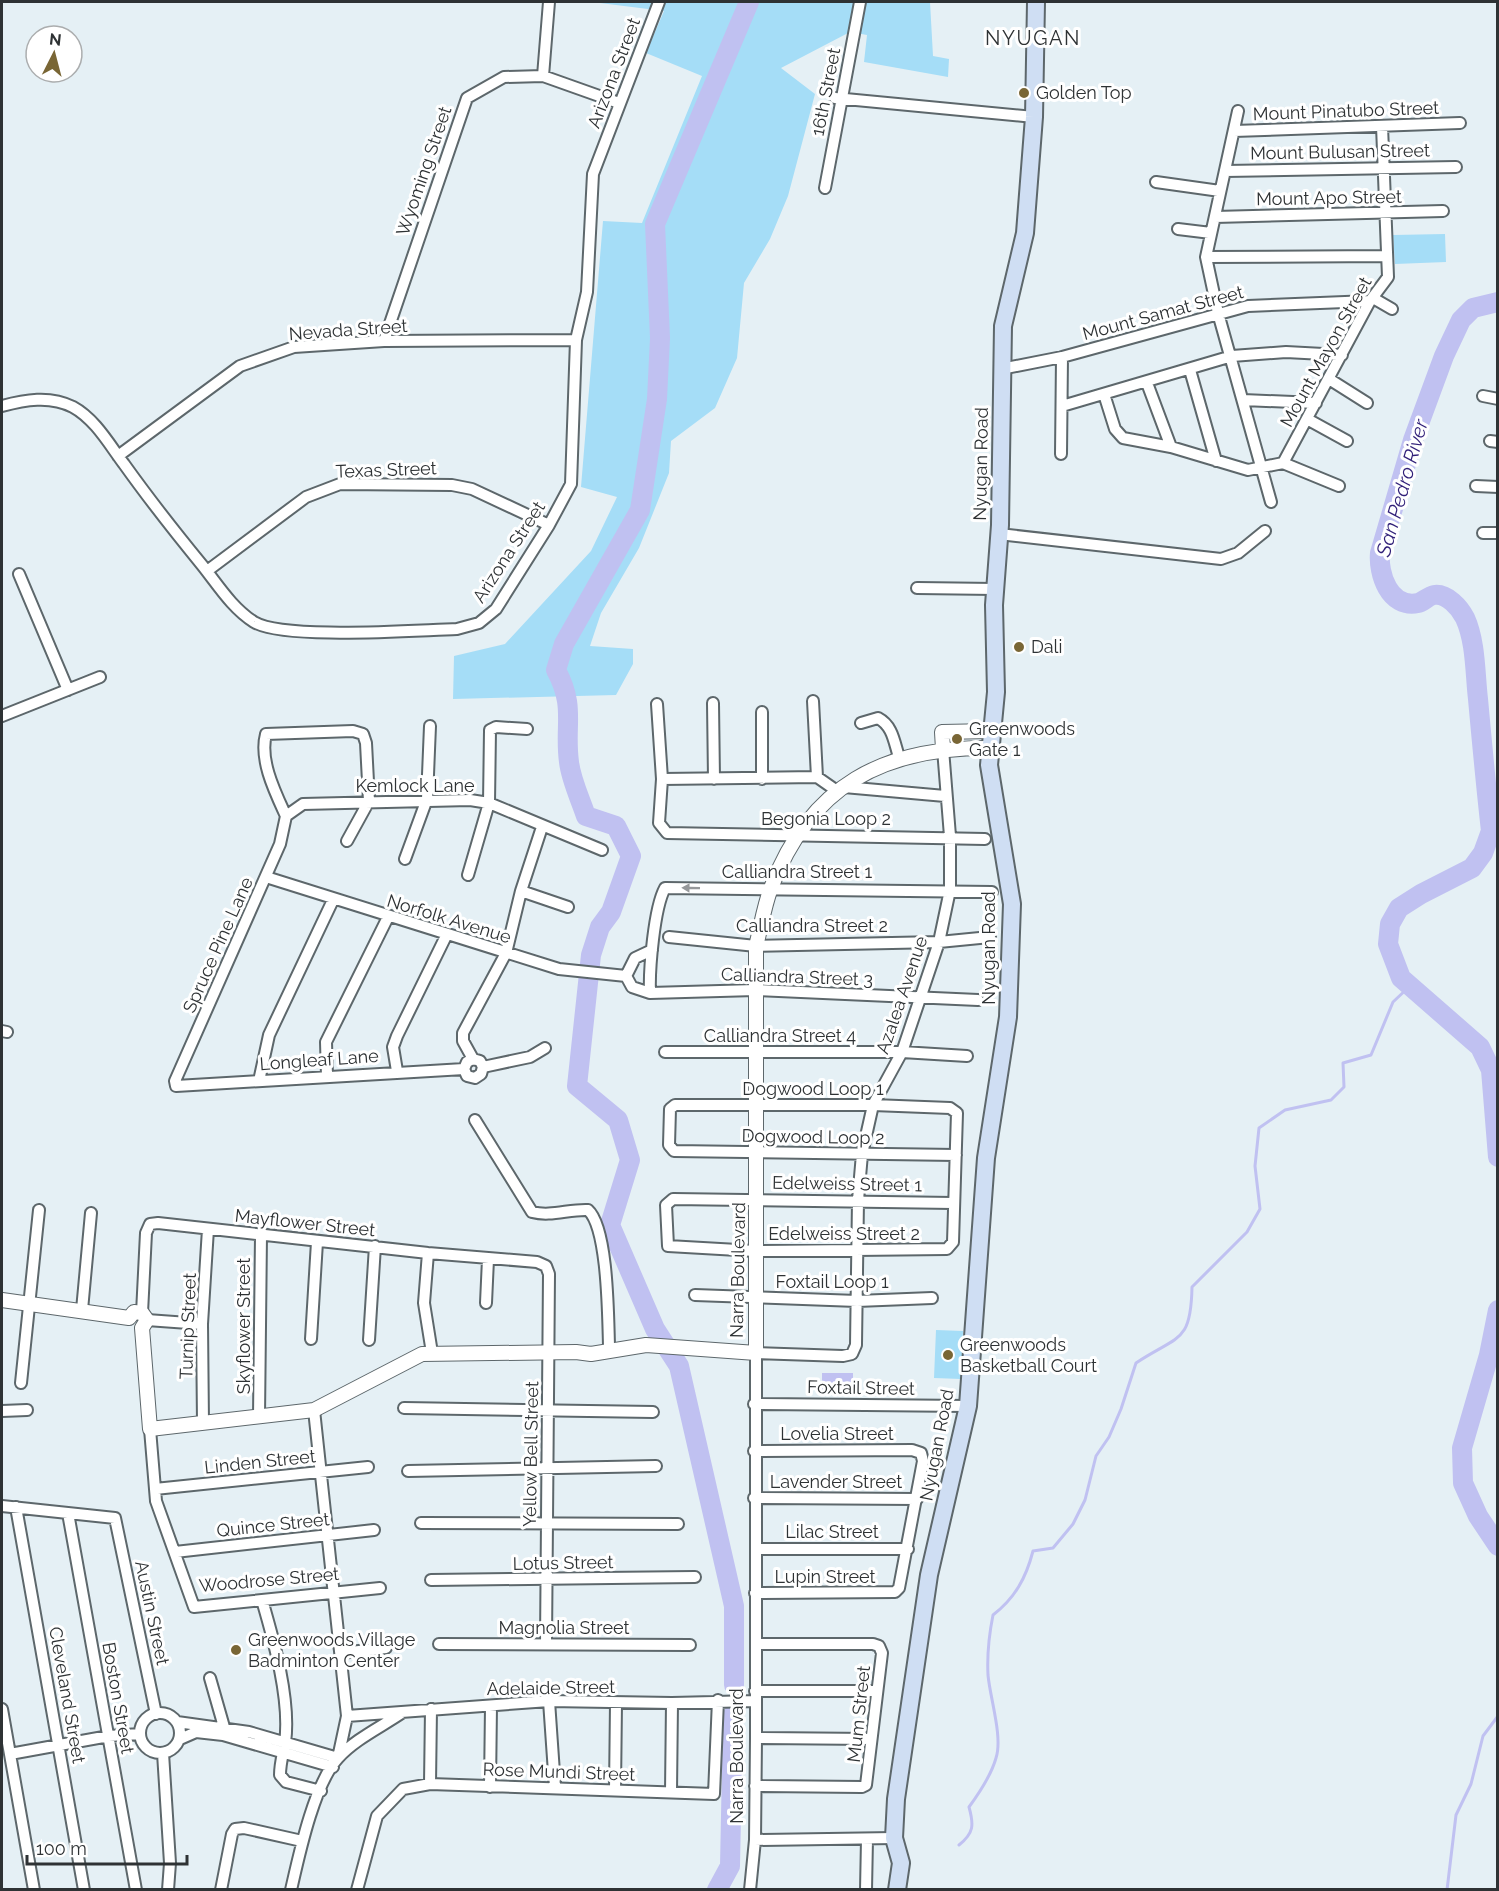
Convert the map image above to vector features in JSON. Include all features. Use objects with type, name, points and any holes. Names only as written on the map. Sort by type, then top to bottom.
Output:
[{"type":"main road","name":"Nyugan Road","points":[[897,1890],[901,1863],[894,1838],[896,1799],[929,1575],[968,1406],[986,1158],[1008,1017],[1012,915],[989,765],[996,692],[995,589],[999,534],[1003,326],[1025,233],[1034,117],[1036,2]]},
{"type":"street","points":[[543,76],[549,2]]},
{"type":"street","name":"Arizona Street","points":[[2,406],[26,400],[51,401],[73,407],[97,427],[228,599],[255,622],[278,631],[457,629],[479,623],[495,609],[549,525],[571,484],[576,340],[587,292],[593,174],[660,2]]},
{"type":"street","name":"16th Street","points":[[825,188],[860,2]]},
{"type":"street","name":"Wyoming Street","points":[[384,341],[468,98],[504,78],[543,76],[619,103]]},
{"type":"street","points":[[835,98],[1034,117]]},
{"type":"street","name":"Mount Pinatubo Street","points":[[1238,111],[1206,257],[1218,313],[1232,356],[1271,502]]},
{"type":"street","name":"Mount Pinatubo Street","points":[[1234,131],[1460,123]]},
{"type":"street","name":"Mount Mayon Street","points":[[1283,463],[1372,299],[1388,277],[1382,126]]},
{"type":"street","name":"Mount Bulusan Street","points":[[1225,171],[1456,167]]},
{"type":"street","points":[[1156,182],[1220,191]]},
{"type":"street","name":"Mount Apo Street","points":[[1215,217],[1443,212]]},
{"type":"street","points":[[1178,229],[1211,233]]},
{"type":"street","points":[[1206,257],[1387,256]]},
{"type":"street","points":[[1372,299],[1392,309]]},
{"type":"street","name":"Mount Samat Street","points":[[1001,369],[1062,357],[1248,306],[1372,299]]},
{"type":"street","name":"Nevada Street","points":[[118,456],[240,366],[294,347],[384,341],[576,340]]},
{"type":"street","points":[[1062,406],[1147,383],[1232,356],[1286,352],[1342,355]]},
{"type":"street","points":[[1061,454],[1062,357]]},
{"type":"street","points":[[1190,370],[1216,461]]},
{"type":"street","points":[[1329,379],[1367,403]]},
{"type":"street","points":[[1147,383],[1171,447]]},
{"type":"street","points":[[1104,394],[1115,429],[1123,438],[1171,447],[1248,470],[1283,463],[1339,486]]},
{"type":"street","points":[[1483,396],[1497,399]]},
{"type":"street","points":[[1243,399],[1316,403]]},
{"type":"street","points":[[1307,419],[1347,441]]},
{"type":"street","name":"Texas Street","points":[[207,571],[306,497],[340,484],[452,484],[472,489],[549,525]]},
{"type":"street","points":[[1476,486],[1497,487]]},
{"type":"street","points":[[999,534],[1221,559],[1238,553],[1265,531]]},
{"type":"street","points":[[1483,533],[1497,533]]},
{"type":"street","points":[[19,574],[68,690]]},
{"type":"street","points":[[917,588],[995,589]]},
{"type":"street","points":[[2,716],[100,677]]},
{"type":"street","points":[[813,701],[817,777]]},
{"type":"street","points":[[713,703],[714,779]]},
{"type":"street","points":[[657,704],[662,779],[817,777],[840,789],[945,796]]},
{"type":"street","points":[[762,712],[762,779]]},
{"type":"street","points":[[861,723],[878,718],[885,722],[890,728],[899,757]]},
{"type":"street","points":[[405,859],[428,799],[430,726]]},
{"type":"street","points":[[468,875],[489,803],[490,730],[496,727],[527,729]]},
{"type":"street","points":[[286,816],[271,785],[264,741],[266,734],[353,731],[363,734],[366,743],[369,801],[346,842]]},
{"type":"street","name":"Narra Boulevard","points":[[750,1890],[755,1840],[756,1738],[754,1298],[758,1106],[755,1053],[756,946],[770,889],[798,835],[829,796],[899,757],[991,740]]},
{"type":"street","name":"Azalea Avenue","points":[[756,1353],[852,1354],[856,1345],[858,1200],[862,1154],[873,1105],[902,1052],[939,942],[950,890],[950,836],[943,749]]},
{"type":"street","name":"Begonia Loop 2","points":[[662,779],[659,823],[667,833],[950,836],[985,839]]},
{"type":"street","name":"Kemlock Lane","points":[[286,816],[303,804],[428,799],[489,803],[602,850]]},
{"type":"street","name":"Spruce Pine Lane","points":[[176,1086],[175,1081],[280,844],[286,816]]},
{"type":"street","points":[[473,1059],[463,1041],[464,1033],[506,953],[521,891],[543,827]]},
{"type":"street","name":"Norfolk Avenue","points":[[266,877],[446,936],[559,969],[623,975]]},
{"type":"street","name":"Calliandra Street 1","points":[[652,950],[659,898],[665,888],[992,891]]},
{"type":"street","points":[[521,891],[568,907]]},
{"type":"street","points":[[259,1081],[269,1035],[333,900]]},
{"type":"street","points":[[327,1076],[326,1042],[388,917]]},
{"type":"street","points":[[397,1071],[393,1047],[446,936]]},
{"type":"street","name":"Calliandra Street 2","points":[[669,938],[756,946],[939,942],[990,937]]},
{"type":"street","points":[[652,950],[650,993],[632,987],[623,975],[635,958],[652,950]]},
{"type":"street","name":"Calliandra Street 3","points":[[650,993],[755,990],[978,1000]]},
{"type":"street","points":[[483,1067],[530,1057],[545,1048]]},
{"type":"street","name":"Calliandra Street 4","points":[[665,1052],[902,1052],[967,1056]]},
{"type":"street","points":[[473,1059],[480,1061],[483,1067],[481,1074],[475,1078],[467,1076],[464,1069],[467,1062],[473,1059]]},
{"type":"street","name":"Longleaf Lane","points":[[176,1086],[397,1071],[464,1069]]},
{"type":"street","name":"Dogwood Loop 1","points":[[670,1149],[671,1106],[873,1105],[955,1110],[956,1155]]},
{"type":"street","points":[[475,1120],[532,1212],[544,1215],[571,1209],[588,1210],[596,1217],[606,1274],[609,1345]]},
{"type":"street","name":"Dogwood Loop 2","points":[[670,1149],[674,1151],[758,1153],[956,1155]]},
{"type":"street","points":[[953,1203],[956,1155]]},
{"type":"street","name":"Edelweiss Street 1","points":[[668,1246],[666,1205],[669,1201],[757,1199],[953,1203]]},
{"type":"street","name":"Edelweiss Street 2","points":[[668,1246],[755,1251],[947,1249],[953,1242],[953,1203]]},
{"type":"street","points":[[21,1383],[32,1306],[39,1210]]},
{"type":"street","points":[[82,1310],[91,1213]]},
{"type":"street","name":"Mayflower Street","points":[[144,1320],[146,1233],[150,1224],[158,1223],[488,1259],[537,1262],[546,1266]]},
{"type":"street","name":"Turnip Street","points":[[203,1424],[202,1324],[208,1229]]},
{"type":"street","name":"Skyflower Street","points":[[259,1417],[261,1235]]},
{"type":"street","points":[[311,1339],[317,1242]]},
{"type":"street","points":[[369,1340],[375,1246]]},
{"type":"street","points":[[428,1253],[424,1303],[432,1353]]},
{"type":"street","points":[[486,1303],[488,1259]]},
{"type":"street","name":"Yellow Bell Street","points":[[546,1266],[549,1274],[546,1643]]},
{"type":"street","name":"Foxtail Loop 1","points":[[695,1295],[857,1300],[932,1298]]},
{"type":"street","points":[[2,1300],[129,1318],[134,1312],[144,1320],[202,1324]]},
{"type":"street","points":[[2,1308],[32,1306]]},
{"type":"street","name":"Woodrose Street","points":[[144,1320],[155,1489],[194,1607],[380,1588]]},
{"type":"street","points":[[576,1352],[609,1345],[696,1347],[756,1353]]},
{"type":"street","points":[[150,1429],[314,1410],[422,1354],[576,1352],[591,1354],[642,1346]]},
{"type":"street","name":"Foxtail Street","points":[[754,1404],[968,1406]]},
{"type":"street","points":[[404,1408],[653,1413]]},
{"type":"street","points":[[2,1411],[27,1410]]},
{"type":"street","points":[[291,1890],[302,1841],[321,1791],[335,1763],[347,1716],[314,1410]]},
{"type":"street","name":"Lovelia Street","points":[[754,1451],[912,1450],[921,1453],[923,1461],[917,1499]]},
{"type":"street","points":[[408,1471],[656,1466]]},
{"type":"street","name":"Linden Street","points":[[155,1489],[368,1467]]},
{"type":"street","name":"Lavender Street","points":[[754,1498],[917,1499]]},
{"type":"street","points":[[908,1549],[917,1499]]},
{"type":"street","points":[[2,1506],[68,1513]]},
{"type":"street","name":"Cleveland Street","points":[[16,1507],[84,1890]]},
{"type":"street","name":"Austin Street","points":[[68,1513],[115,1518],[156,1714]]},
{"type":"street","name":"Boston Street","points":[[68,1513],[136,1890]]},
{"type":"street","points":[[421,1523],[678,1524]]},
{"type":"street","name":"Quince Street","points":[[175,1552],[374,1530]]},
{"type":"street","name":"Lilac Street","points":[[756,1549],[908,1549]]},
{"type":"street","name":"Lupin Street","points":[[755,1593],[895,1592],[899,1588],[908,1549]]},
{"type":"street","name":"Lotus Street","points":[[431,1580],[695,1577]]},
{"type":"street","points":[[262,1600],[276,1649],[283,1689],[284,1747],[280,1775],[286,1782],[321,1791]]},
{"type":"street","name":"Magnolia Street","points":[[439,1644],[690,1645]]},
{"type":"street","name":"Mum Street","points":[[755,1786],[862,1787],[866,1785],[882,1653],[879,1646],[873,1644],[756,1644]]},
{"type":"street","points":[[340,1653],[386,1648]]},
{"type":"street","points":[[210,1678],[224,1727]]},
{"type":"street","name":"Adelaide Street","points":[[347,1716],[549,1701],[672,1703],[718,1701],[755,1696],[877,1691]]},
{"type":"street","points":[[549,1701],[555,1787]]},
{"type":"street","name":"Rose Mundi Street","points":[[357,1890],[377,1816],[403,1789],[430,1784],[714,1794],[718,1701]]},
{"type":"street","points":[[615,1790],[616,1703]]},
{"type":"street","points":[[671,1792],[672,1703]]},
{"type":"street","points":[[490,1786],[491,1706]]},
{"type":"street","points":[[2,1709],[34,1890]]},
{"type":"street","points":[[430,1784],[431,1709]]},
{"type":"street","points":[[335,1763],[403,1712]]},
{"type":"street","points":[[284,1747],[196,1732],[180,1739],[173,1749],[163,1753],[150,1751],[141,1741],[140,1734],[143,1723],[156,1714],[168,1715],[177,1722],[224,1727],[335,1763]]},
{"type":"street","points":[[177,1722],[180,1739]]},
{"type":"street","points":[[10,1754],[109,1736],[140,1734]]},
{"type":"street","points":[[756,1738],[871,1739]]},
{"type":"street","points":[[163,1753],[170,1863],[168,1890]]},
{"type":"street","points":[[221,1890],[232,1834],[235,1829],[244,1828],[302,1841]]},
{"type":"street","points":[[755,1840],[894,1838]]},
{"type":"street","points":[[866,1890],[867,1839]]},
{"type":"shaded area","points":[[592,2],[930,2],[933,56],[949,59],[948,77],[864,62],[867,35],[850,32],[781,68],[815,94],[788,196],[770,239],[744,283],[737,358],[715,408],[671,441],[669,473],[639,548],[601,613],[590,646],[633,649],[633,664],[616,695],[453,699],[454,656],[505,644],[591,551],[617,497],[581,487],[603,221],[642,223],[702,76],[646,53],[664,11]]},
{"type":"shaded area","points":[[1445,234],[1446,262],[1395,264],[1393,235]]},
{"type":"shaded area","name":"Greenwoods Basketball Court","points":[[936,1330],[963,1331],[961,1379],[934,1378]]},
{"type":"shaded area","points":[[822,1373],[853,1373],[853,1390],[822,1390]]},
{"type":"waterway","points":[[734,1685],[734,1606],[679,1366],[655,1329],[610,1225],[630,1160],[618,1120],[577,1086],[591,955],[600,927],[611,912],[631,856],[616,826],[586,816],[570,769],[568,706],[556,670],[564,644],[640,510],[657,399],[660,338],[655,224],[749,2]]},
{"type":"waterway","name":"San Pedro River","points":[[1498,302],[1473,308],[1461,320],[1444,356],[1413,440],[1380,553],[1383,579],[1393,595],[1400,601],[1408,603],[1420,602],[1434,595],[1444,596],[1463,614],[1471,637],[1491,831],[1483,853],[1472,868],[1399,908],[1390,924],[1388,944],[1401,978],[1480,1047],[1491,1070],[1498,1157]]},
{"type":"waterway","points":[[959,1845],[968,1837],[972,1828],[969,1807],[988,1777],[998,1749],[988,1675],[993,1615],[1008,1602],[1019,1587],[1033,1551],[1053,1548],[1073,1524],[1085,1500],[1096,1456],[1109,1437],[1136,1363],[1172,1342],[1185,1329],[1189,1319],[1192,1287],[1247,1232],[1260,1209],[1255,1166],[1259,1128],[1285,1110],[1331,1100],[1344,1087],[1343,1063],[1371,1055],[1393,1002],[1410,986]]},
{"type":"waterway","name":"San Pedro River","points":[[1498,1310],[1489,1355],[1462,1448],[1463,1483],[1478,1516],[1498,1546]]},
{"type":"waterway","points":[[717,1890],[730,1866],[733,1715]]},
{"type":"waterway","points":[[1447,1890],[1456,1815],[1471,1784],[1483,1736],[1498,1716]]},
{"type":"place","name":"Golden Top","points":[[1024,93]]},
{"type":"place","name":"Dali","points":[[1019,647]]},
{"type":"place","name":"Greenwoods Gate 1","points":[[957,739]]},
{"type":"place","name":"Greenwoods Basketball Court","points":[[948,1355]]},
{"type":"place","name":"Greenwoods Village Badminton Center","points":[[236,1650]]},
{"type":"district","name":"NYUGAN","points":[[1033,38]]}]
